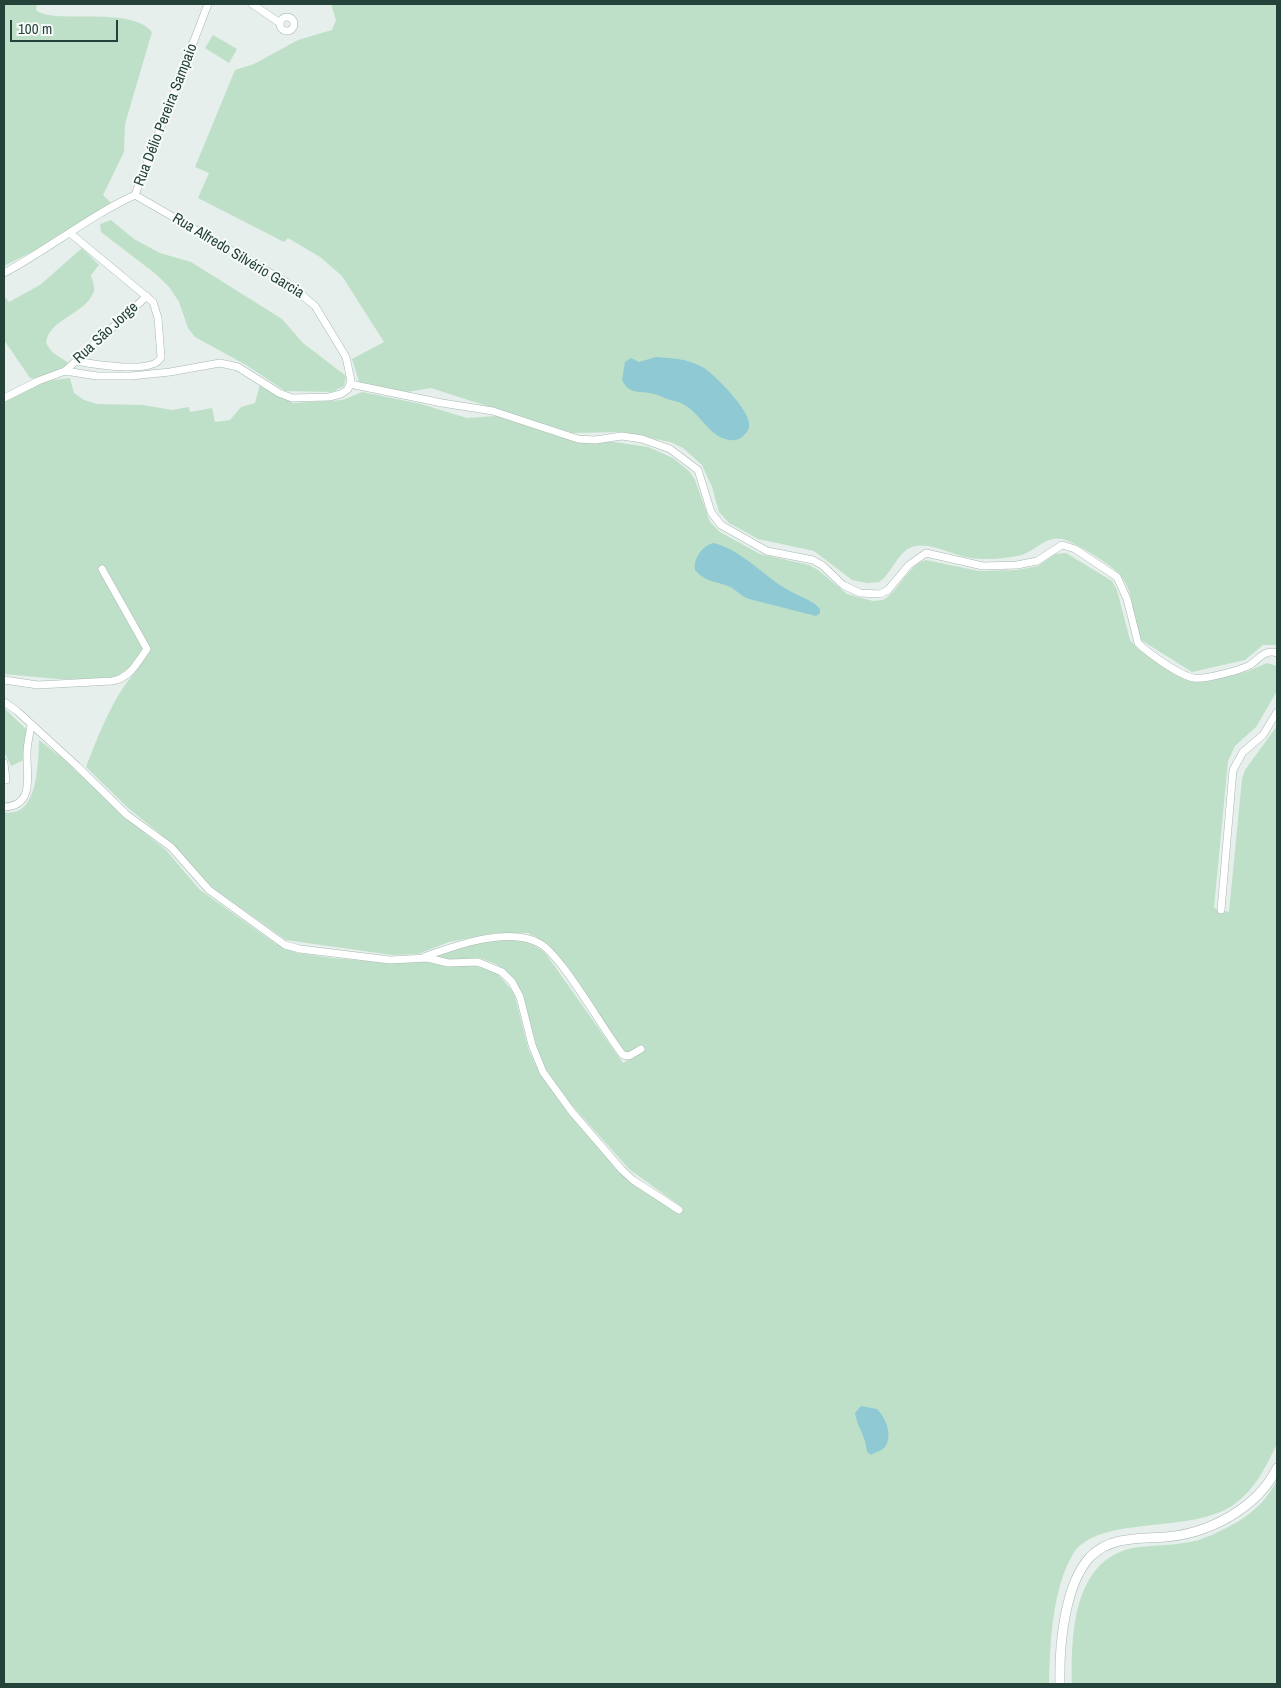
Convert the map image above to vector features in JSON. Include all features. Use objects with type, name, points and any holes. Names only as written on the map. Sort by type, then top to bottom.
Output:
[{"type":"street","name":"Rua Délio Pereira Sampaio","points":[[4,273],[70,233],[103,210],[135,195],[208,4]]},
{"type":"street","points":[[252,4],[280,23]]},
{"type":"street","name":"Rua Alfredo Silvério Garcia","points":[[135,195],[286,282],[308,298],[330,329],[346,357],[350,373],[350,384]]},
{"type":"street","points":[[70,233],[155,304],[161,357],[157,363],[118,367],[76,362]]},
{"type":"street","name":"Rua São Jorge","points":[[66,371],[147,296]]},
{"type":"street","points":[[4,398],[38,381],[66,371],[97,376],[131,376],[225,363],[238,367],[280,393],[292,398],[338,396],[346,391],[350,384],[442,403],[493,411],[578,439],[632,437],[674,451],[698,470],[711,512],[721,525],[767,551],[804,558],[822,565],[843,586],[853,591],[880,594],[888,590],[909,565],[926,553],[983,566],[1017,565],[1038,560],[1056,547],[1068,546],[1117,577],[1127,599],[1138,642],[1186,675],[1202,678],[1237,670],[1250,665],[1267,652],[1277,653]]},
{"type":"street","points":[[4,680],[38,685],[112,681],[122,679],[131,672],[147,649],[102,569]]},
{"type":"street","points":[[4,702],[78,766],[127,815],[171,847],[209,890],[285,945],[300,949],[382,959],[420,958],[448,964],[469,961],[487,964],[507,976],[520,996],[536,1059],[555,1091],[622,1170],[633,1180],[678,1210]]},
{"type":"street","points":[[1221,910],[1233,770],[1243,752],[1263,735],[1277,712]]},
{"type":"street","points":[[4,808],[10,807],[19,801],[28,786],[27,754],[31,725]]},
{"type":"street","points":[[4,763],[6,780]]},
{"type":"street","points":[[420,958],[484,939],[512,937],[533,940],[553,956],[623,1055],[630,1056],[641,1049]]},
{"type":"street","points":[[1060,1684],[1062,1650],[1069,1602],[1078,1577],[1090,1557],[1119,1541],[1188,1533],[1219,1521],[1257,1496],[1277,1468]]},
{"type":"green space","points":[[4,4],[37,4],[36,10],[58,16],[127,19],[142,24],[152,32],[125,124],[124,152],[103,195],[111,203],[44,246],[4,266]]},
{"type":"green space","points":[[331,4],[1277,4],[1277,645],[1263,645],[1245,660],[1192,672],[1141,640],[1129,590],[1116,571],[1093,554],[1075,544],[1056,538],[1023,555],[994,559],[964,557],[926,546],[912,547],[902,553],[888,574],[879,582],[867,583],[852,580],[814,551],[758,539],[729,523],[719,512],[712,487],[702,465],[683,448],[670,442],[622,432],[571,433],[431,388],[407,392],[360,385],[352,359],[384,342],[342,276],[320,257],[288,238],[284,242],[198,198],[209,173],[195,167],[235,70],[254,64],[298,40],[332,30],[336,20]]},
{"type":"green space","points":[[213,35],[237,49],[229,63],[205,48]]},
{"type":"green space","points":[[111,220],[134,239],[160,253],[191,262],[282,319],[303,343],[346,376],[344,386],[332,392],[285,391],[246,365],[195,337],[188,328],[179,302],[170,288],[157,275],[101,232],[100,224]]},
{"type":"green space","points":[[82,248],[99,265],[91,275],[94,291],[84,305],[54,328],[46,343],[52,352],[67,362],[68,365],[37,379],[30,378],[4,340],[4,296],[9,302],[40,285]]},
{"type":"green space","points":[[70,378],[74,393],[84,400],[97,404],[143,405],[172,410],[189,407],[190,412],[212,408],[215,422],[230,420],[241,407],[255,403],[260,384],[293,403],[343,400],[362,392],[421,404],[467,418],[496,416],[576,442],[614,442],[648,447],[673,458],[690,472],[695,480],[710,522],[720,532],[760,554],[809,565],[847,594],[873,601],[883,600],[889,596],[914,567],[926,560],[979,571],[1017,570],[1038,566],[1055,554],[1066,553],[1112,581],[1117,590],[1130,640],[1138,649],[1175,674],[1192,681],[1203,682],[1246,672],[1267,663],[1277,666],[1277,691],[1256,727],[1235,746],[1228,761],[1214,908],[1229,912],[1242,779],[1245,770],[1277,726],[1277,1444],[1260,1476],[1249,1491],[1236,1503],[1218,1513],[1196,1519],[1103,1533],[1086,1541],[1073,1554],[1066,1568],[1056,1600],[1051,1635],[1049,1684],[4,1684],[4,812],[16,812],[24,807],[30,798],[37,774],[39,740],[61,757],[131,822],[166,850],[200,890],[276,944],[298,953],[332,958],[393,963],[421,961],[449,967],[472,965],[497,973],[514,993],[528,1048],[536,1066],[560,1101],[628,1180],[679,1214],[683,1208],[629,1169],[560,1092],[541,1062],[524,999],[510,975],[496,964],[480,958],[453,960],[430,956],[490,941],[521,941],[534,945],[546,954],[623,1063],[643,1050],[628,1055],[548,944],[528,933],[496,933],[449,942],[418,954],[392,955],[286,940],[213,888],[169,841],[127,807],[86,767],[113,705],[135,672],[131,667],[112,679],[57,679],[4,674],[4,402],[46,381]]},
{"type":"green space","points":[[4,708],[27,730],[24,760],[11,766],[4,751]]},
{"type":"green space","points":[[1277,1480],[1277,1684],[1072,1684],[1075,1623],[1087,1583],[1098,1567],[1113,1555],[1133,1548],[1190,1542],[1219,1532],[1239,1521],[1256,1508],[1266,1498]]},
{"type":"water","points":[[656,357],[687,361],[709,372],[731,393],[744,410],[748,417],[749,425],[746,433],[735,440],[721,438],[683,404],[654,394],[636,392],[625,385],[622,380],[625,362],[631,358],[639,362]]},
{"type":"water","points":[[713,543],[733,551],[780,585],[814,603],[820,609],[820,613],[816,616],[749,599],[731,587],[703,577],[695,570],[695,562],[702,550]]},
{"type":"water","points":[[861,1406],[877,1409],[887,1427],[888,1437],[885,1447],[871,1455],[867,1452],[855,1413]]}]
